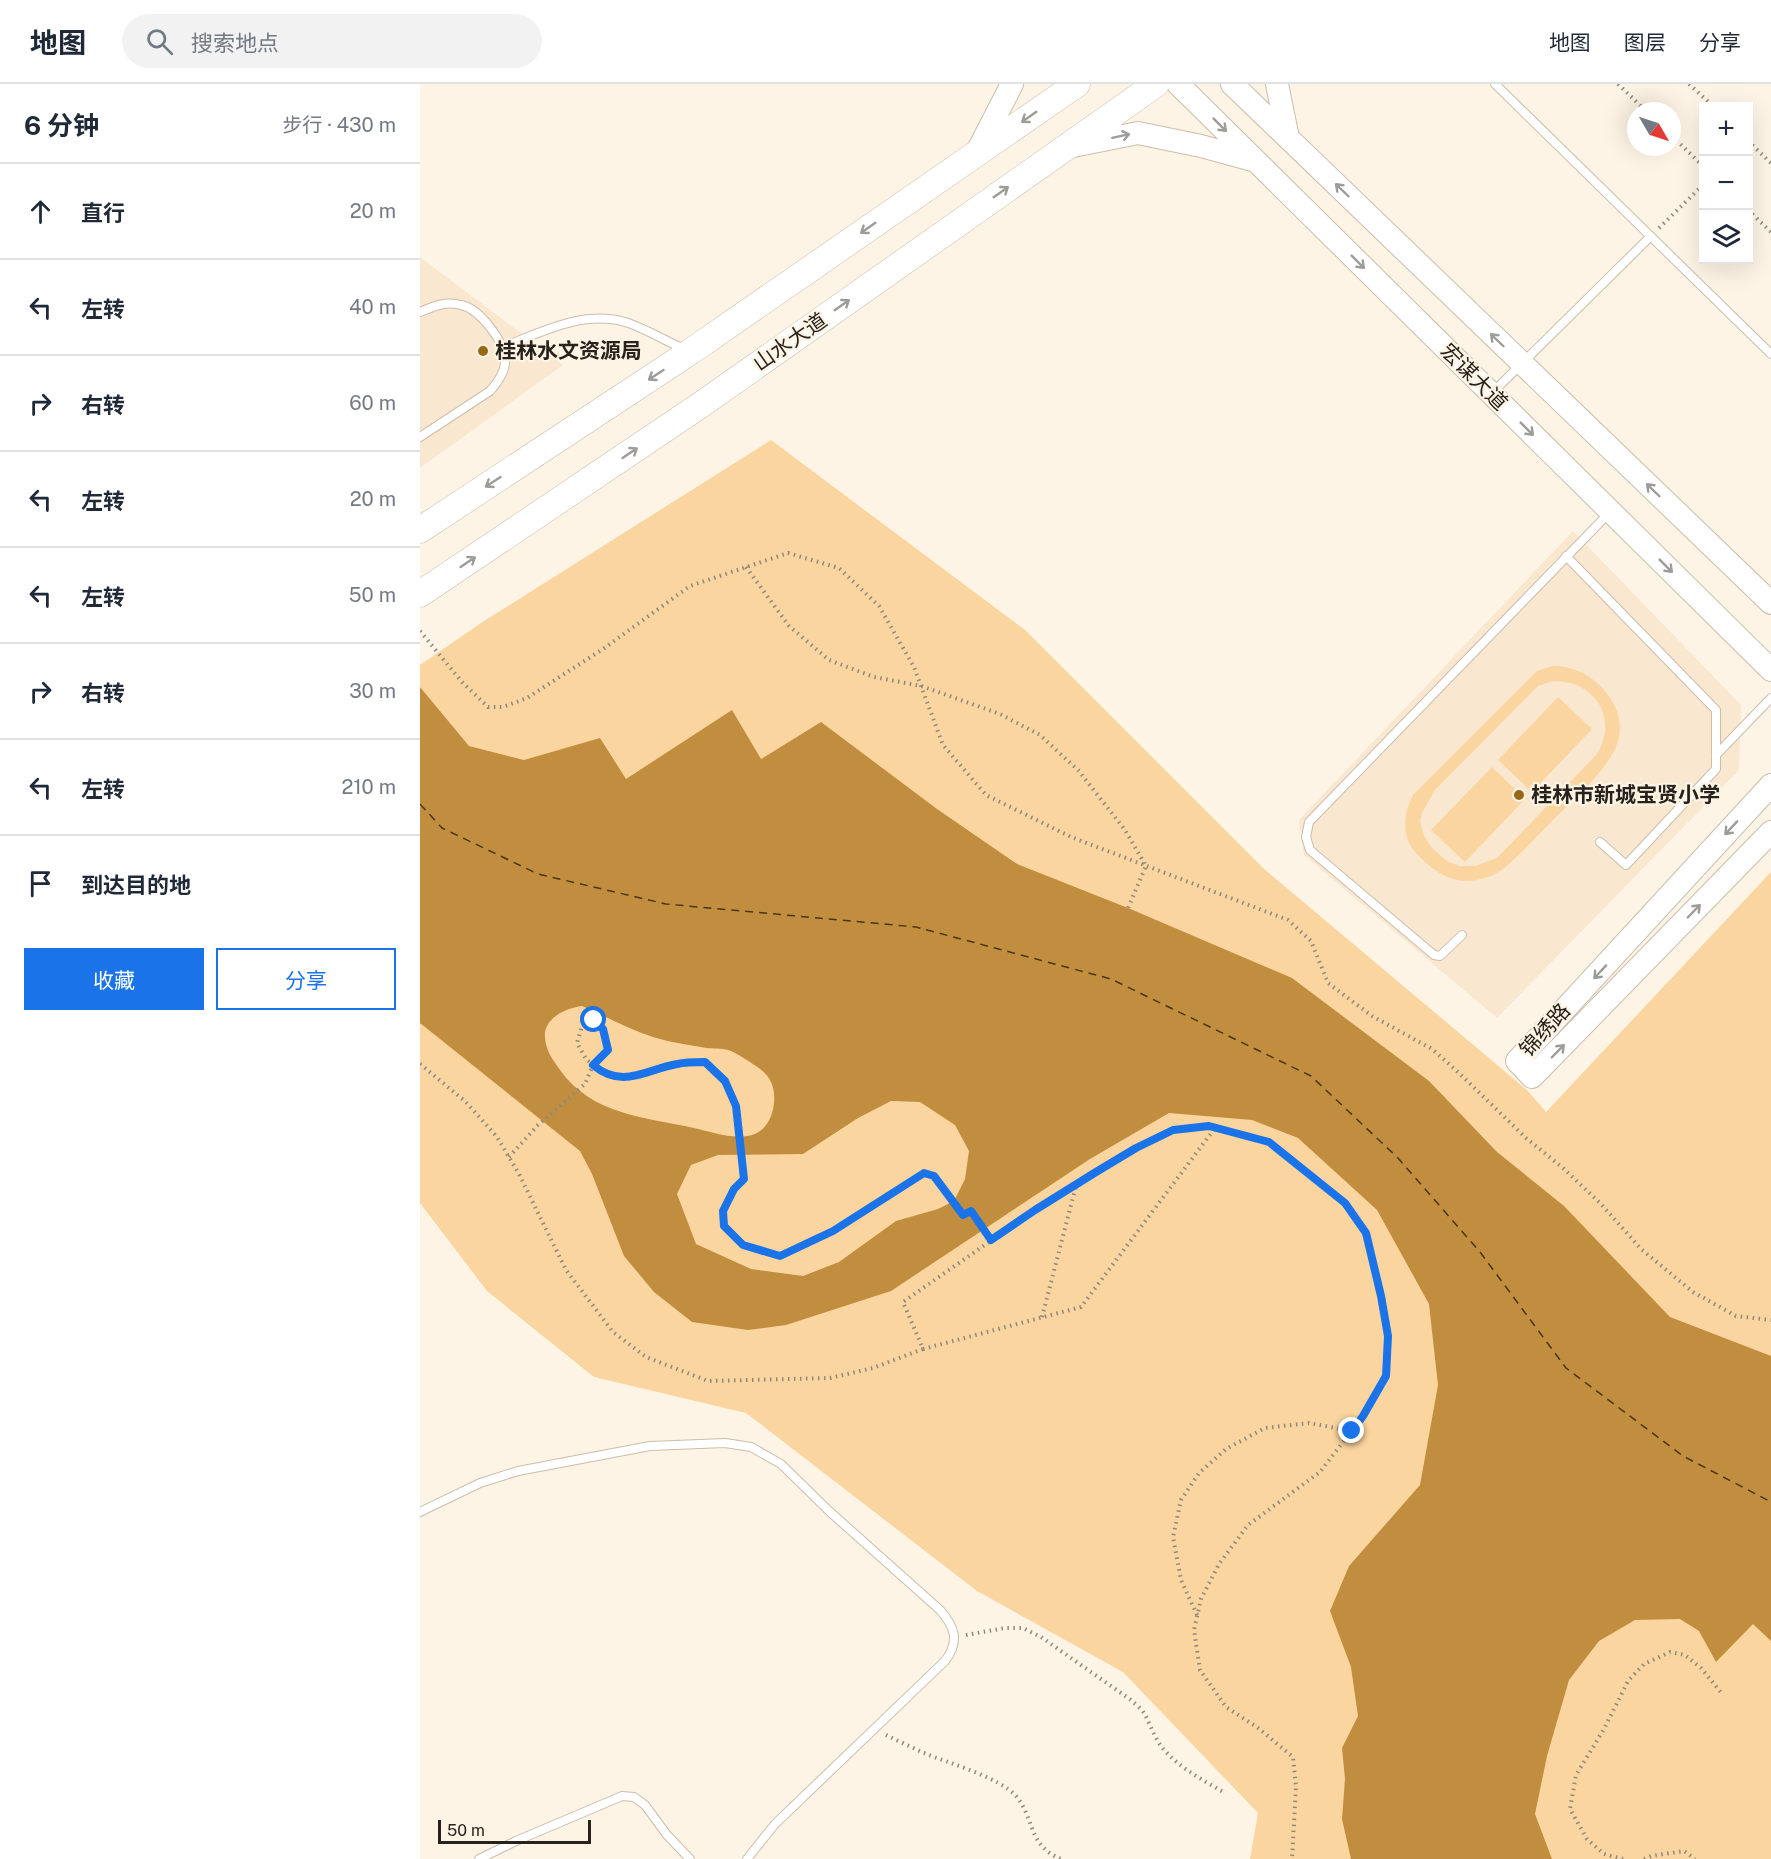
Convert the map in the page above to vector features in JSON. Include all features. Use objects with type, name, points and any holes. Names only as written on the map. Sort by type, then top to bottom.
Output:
[{"type":"main road","points":[[976,154],[1012,84]]},
{"type":"main road","points":[[420,530],[690,352],[1077,84]]},
{"type":"main road","name":"山水大道","points":[[420,594],[702,404],[1156,84]]},
{"type":"main road","name":"宏谋大道","points":[[1178,84],[1771,670]]},
{"type":"main road","name":"宏谋大道","points":[[1232,84],[1771,603]]},
{"type":"main road","points":[[1276,84],[1288,138]]},
{"type":"main road","points":[[1064,148],[1138,133],[1201,146],[1256,161]]},
{"type":"main road","name":"锦绣路","points":[[1771,785],[1517,1061],[1532,1077],[1771,832]]},
{"type":"lane","points":[[1495,84],[1771,354]]},
{"type":"lane","points":[[1491,394],[1650,237]]},
{"type":"lane","points":[[420,312],[445,303],[464,305],[484,321],[504,346],[506,364],[496,384],[490,390],[420,437]]},
{"type":"lane","points":[[504,346],[575,321],[599,318],[625,322],[690,352]]},
{"type":"lane","points":[[1462,935],[1440,956],[1434,955],[1310,850],[1306,837],[1307,826],[1311,818],[1610,511]]},
{"type":"lane","points":[[1566,556],[1716,710],[1716,769],[1626,865],[1600,842]]},
{"type":"lane","points":[[1716,755],[1771,698]]},
{"type":"lane","points":[[420,1512],[480,1483],[518,1471],[650,1446],[725,1443],[751,1447],[781,1464],[828,1510],[920,1590],[946,1617],[955,1637],[953,1648],[945,1661],[775,1824],[747,1859]]},
{"type":"lane","points":[[479,1859],[622,1796],[634,1797],[645,1805],[667,1835],[690,1859]]},
{"type":"path","points":[[1618,84],[1637,102]]},
{"type":"path","points":[[1689,84],[1709,102]]},
{"type":"path","points":[[1753,143],[1771,163]]},
{"type":"path","points":[[1681,145],[1699,162]]},
{"type":"path","points":[[1650,237],[1699,189]]},
{"type":"path","points":[[1753,214],[1771,232]]},
{"type":"path","points":[[420,631],[462,682],[488,708],[503,707],[527,698],[603,649],[690,586],[788,553],[839,568],[879,606],[914,667],[943,745],[986,795],[1071,837],[1288,920],[1311,941],[1328,982],[1372,1016],[1432,1049],[1518,1131],[1563,1168],[1601,1204],[1641,1249],[1693,1292],[1736,1316],[1771,1320]]},
{"type":"path","points":[[746,567],[789,626],[829,660],[874,677],[921,686],[1000,714],[1040,735],[1078,770],[1125,830],[1146,866]]},
{"type":"path","points":[[1128,908],[1146,866]]},
{"type":"path","points":[[509,1157],[538,1125],[585,1083],[593,1065],[608,1050],[603,1029],[594,1020],[582,1026],[577,1043],[586,1059],[593,1065],[599,1070],[616,1076],[639,1076],[677,1064],[705,1062],[725,1081],[736,1106],[744,1179],[734,1189],[723,1211],[724,1226],[743,1245],[780,1256],[833,1231],[924,1173],[934,1176],[963,1215],[971,1211],[991,1240]]},
{"type":"path","points":[[420,1064],[466,1102],[497,1137],[566,1270],[613,1332],[646,1357],[708,1381],[830,1378],[873,1368],[923,1348],[1081,1307],[1215,1128]]},
{"type":"path","points":[[923,1348],[903,1302],[991,1240],[1076,1185],[1136,1148],[1173,1130],[1209,1126],[1269,1142],[1345,1203],[1366,1233],[1381,1296],[1388,1336],[1386,1376],[1363,1416],[1320,1472],[1248,1525],[1219,1564],[1201,1599],[1194,1630],[1200,1670],[1226,1707],[1257,1727],[1293,1757],[1296,1787],[1293,1859]]},
{"type":"path","points":[[1042,1317],[1076,1185]]},
{"type":"path","points":[[1197,1615],[1181,1580],[1173,1537],[1181,1500],[1199,1473],[1226,1449],[1265,1428],[1309,1423],[1352,1431]]},
{"type":"path","points":[[955,1637],[1005,1628],[1023,1628],[1041,1637],[1131,1700],[1143,1712],[1157,1739],[1172,1758],[1225,1793]]},
{"type":"path","points":[[1623,1859],[1604,1854],[1587,1839],[1570,1809],[1576,1775],[1604,1729],[1628,1681],[1644,1664],[1670,1652],[1685,1655],[1693,1661],[1723,1695]]},
{"type":"path","points":[[874,1730],[999,1784],[1016,1797],[1040,1844],[1061,1859]]},
{"type":"path","points":[[1644,1859],[1684,1851],[1695,1859]]},
{"type":"shaded area","name":"桂林水文资源局","points":[[420,257],[563,365],[420,468]]},
{"type":"shaded area","points":[[771,440],[1025,630],[1263,868],[1527,1090],[1546,1112],[1771,872],[1771,1859],[1250,1859],[1258,1813],[1123,1672],[977,1591],[746,1413],[594,1377],[487,1291],[420,1203],[420,665],[481,623]]},
{"type":"shaded area","name":"桂林市新城宝贤小学","points":[[1573,531],[1741,705],[1739,770],[1497,1018],[1304,855],[1299,820]]},
{"type":"shaded area","points":[[1552,666],[1566,667],[1592,679],[1603,688],[1618,713],[1620,727],[1618,741],[1598,775],[1503,869],[1489,877],[1472,881],[1446,876],[1424,861],[1408,841],[1405,826],[1407,810],[1413,795],[1537,671]],"holes":[[[1553,681],[1568,682],[1591,694],[1599,703],[1604,714],[1603,740],[1597,754],[1497,858],[1475,866],[1459,866],[1447,861],[1433,849],[1424,836],[1420,821],[1434,791],[1538,686]]]},
{"type":"shaded area","points":[[420,687],[469,746],[524,760],[600,738],[626,779],[732,710],[761,759],[821,722],[937,809],[1017,864],[1128,908],[1292,978],[1429,1081],[1497,1152],[1564,1206],[1670,1317],[1771,1356],[1771,1641],[1753,1624],[1716,1662],[1699,1631],[1680,1619],[1635,1620],[1599,1641],[1569,1680],[1547,1756],[1535,1814],[1552,1859],[1351,1859],[1342,1819],[1345,1779],[1342,1748],[1358,1716],[1351,1667],[1330,1611],[1349,1566],[1420,1485],[1438,1385],[1429,1304],[1377,1210],[1298,1138],[1252,1120],[1169,1113],[1090,1159],[891,1291],[786,1325],[748,1330],[692,1322],[654,1292],[624,1256],[592,1174],[580,1151],[420,1023]],"holes":[[[582,1006],[653,1037],[706,1048],[725,1049],[742,1057],[763,1071],[771,1082],[774,1105],[769,1121],[759,1132],[752,1135],[730,1136],[621,1112],[588,1096],[573,1085],[560,1070],[548,1051],[545,1038],[548,1025],[557,1015]],[[891,1101],[920,1102],[955,1125],[969,1151],[965,1179],[954,1201],[938,1209],[896,1221],[839,1262],[803,1276],[751,1269],[696,1244],[677,1194],[691,1165],[718,1155],[803,1154],[858,1118]]]},
{"type":"shaded area","points":[[1558,697],[1592,729],[1532,792],[1498,760]]},
{"type":"shaded area","points":[[1492,767],[1525,799],[1465,862],[1431,830]]},
{"type":"ferry route","points":[[420,804],[442,828],[538,874],[666,904],[916,927],[1111,979],[1311,1076],[1398,1158],[1480,1252],[1566,1368],[1683,1456],[1771,1502]]},
{"type":"place","name":"桂林水文资源局","points":[[483,351]]},
{"type":"place","name":"桂林市新城宝贤小学","points":[[1519,795]]},
{"type":"route","points":[[594,1020],[603,1029],[608,1050],[593,1065],[599,1070],[616,1076],[639,1076],[677,1064],[705,1062],[725,1081],[736,1106],[744,1179],[734,1189],[723,1211],[724,1226],[743,1245],[780,1256],[833,1231],[924,1173],[934,1176],[963,1215],[971,1211],[991,1240],[1096,1172],[1136,1148],[1173,1130],[1209,1126],[1269,1142],[1345,1203],[1366,1233],[1388,1336],[1386,1376],[1352,1431]]}]
